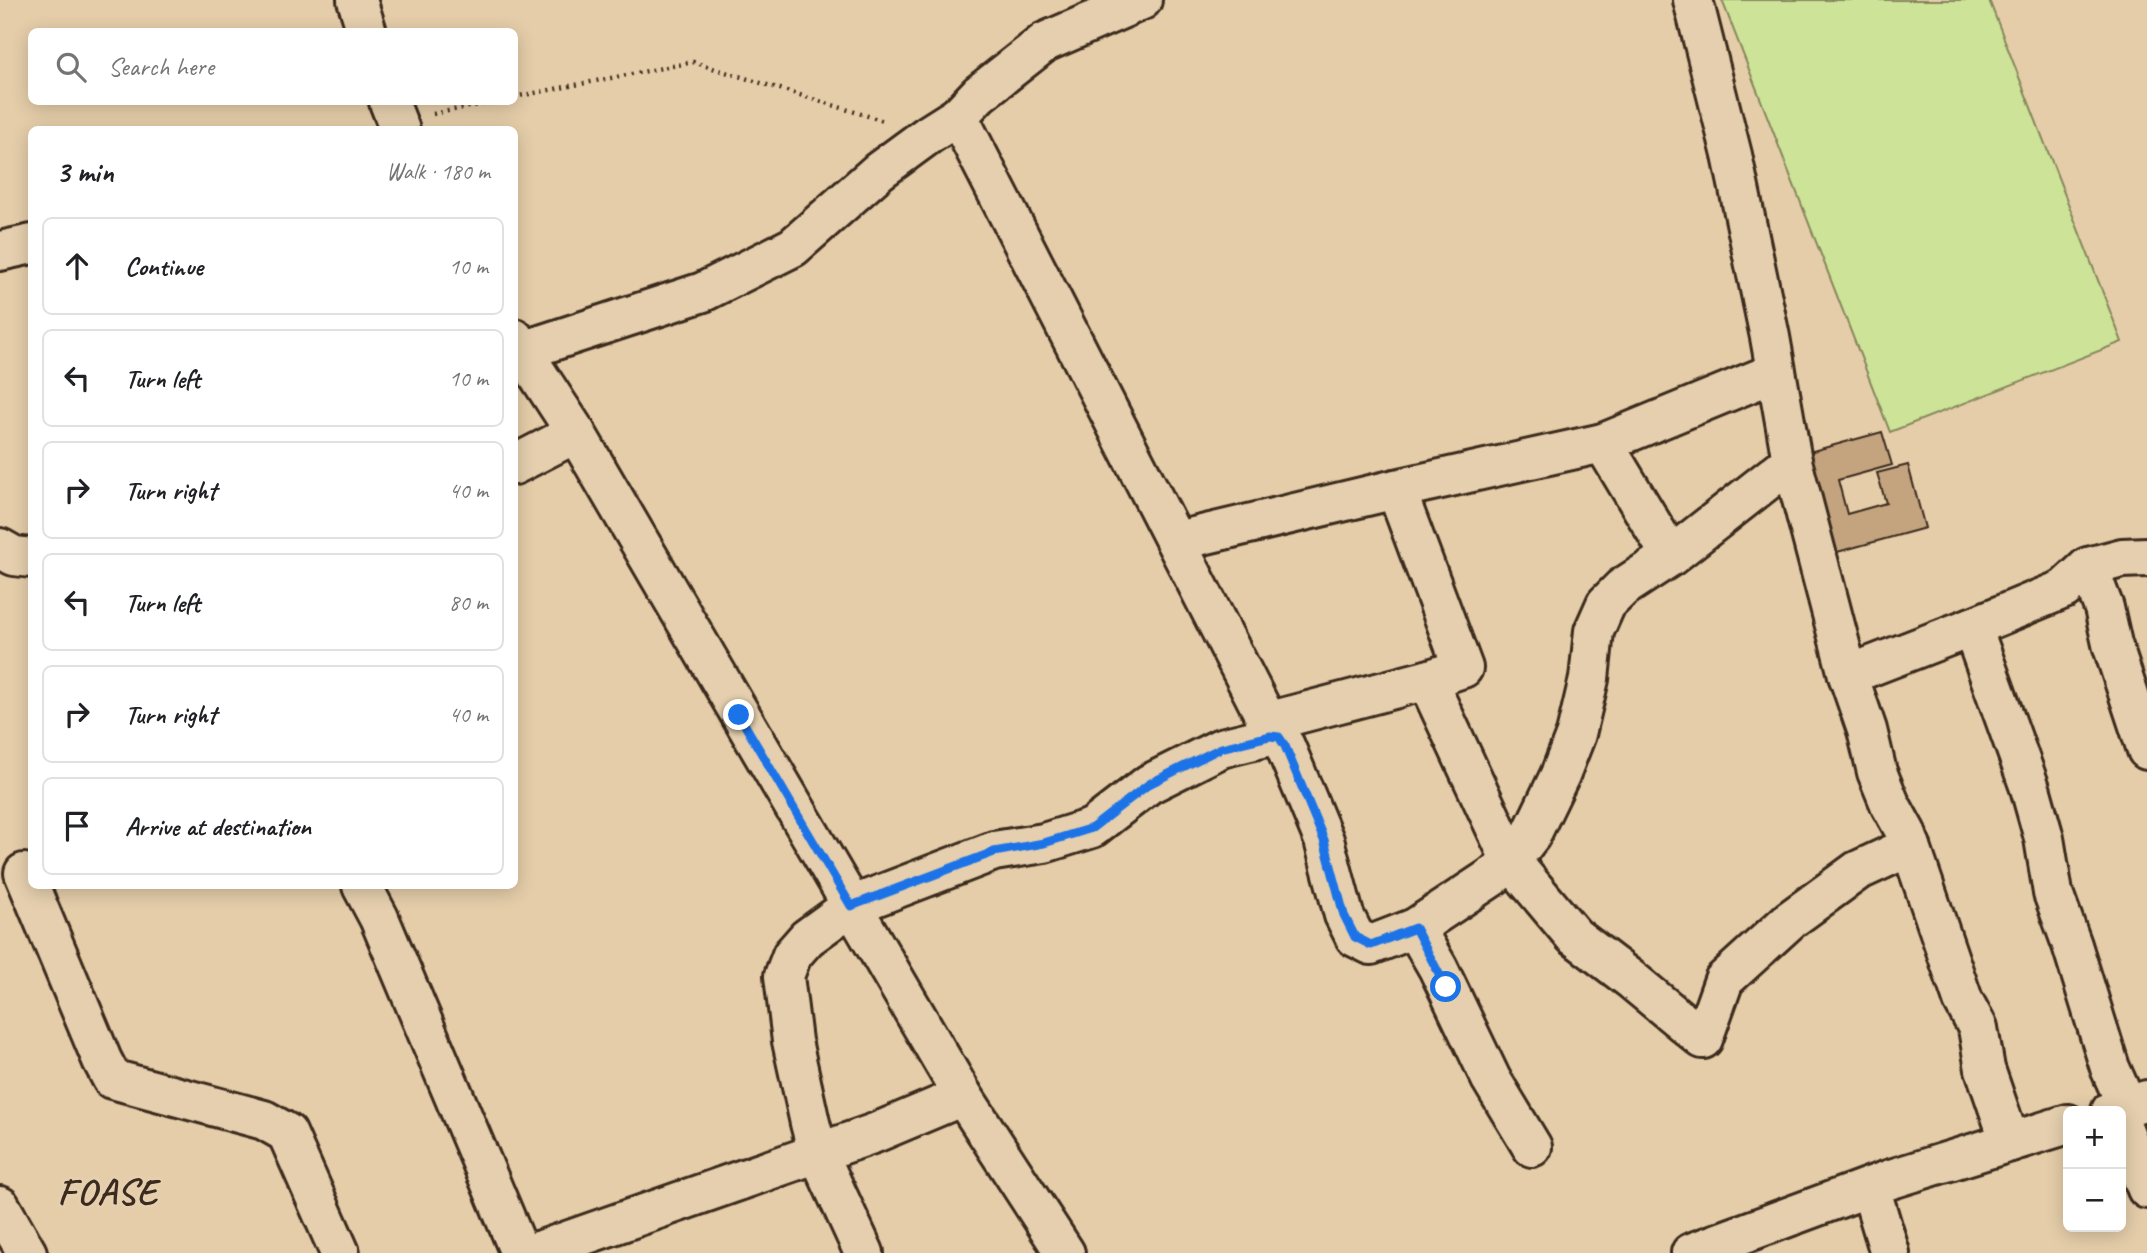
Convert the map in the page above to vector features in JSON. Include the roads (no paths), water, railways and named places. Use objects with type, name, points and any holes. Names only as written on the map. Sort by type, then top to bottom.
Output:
[{"type":"street","points":[[357,0],[366,28]]},
{"type":"street","points":[[1065,1253],[963,1097],[576,433],[518,344],[703,292],[793,247],[879,171],[943,126],[1045,42],[1142,0]]},
{"type":"street","points":[[1693,0],[1732,155],[1792,461],[1849,675],[1877,772],[1911,846],[1937,931],[1963,1000],[1978,1027],[1984,1069],[2010,1142]]},
{"type":"street","points":[[943,126],[1177,541],[1271,729],[1285,746],[1324,840],[1344,915],[1355,937],[1371,945],[1415,928],[1492,877],[1511,861],[1531,835],[1560,775],[1576,733],[1589,679],[1594,631],[1606,604],[1622,588],[1671,556],[1792,461]]},
{"type":"street","points":[[0,251],[28,245]]},
{"type":"street","points":[[1177,541],[1604,443],[1776,372]]},
{"type":"street","points":[[518,463],[576,433]]},
{"type":"street","points":[[1604,443],[1671,556]]},
{"type":"street","points":[[864,1253],[818,1153],[792,1041],[784,976],[792,955],[807,938],[851,906],[994,852],[1044,843],[1092,828],[1149,784],[1221,748],[1271,729],[1463,668],[1396,489]]},
{"type":"street","points":[[0,548],[14,556],[28,558]]},
{"type":"street","points":[[1849,675],[2064,589],[2088,566],[2122,558],[2147,557]]},
{"type":"street","points":[[2088,566],[2104,608],[2112,644],[2147,750]]},
{"type":"street","points":[[1972,627],[2030,788],[2044,838],[2053,893],[2072,945],[2121,1106]]},
{"type":"street","points":[[1427,680],[1511,861],[1574,936],[1703,1039],[1724,980],[1790,920],[1857,871],[1911,846]]},
{"type":"street","points":[[24,873],[28,883]]},
{"type":"street","points":[[31,889],[112,1079],[264,1120],[287,1133],[340,1253]]},
{"type":"street","points":[[363,889],[384,931],[520,1253]]},
{"type":"street","points":[[1415,928],[1438,968],[1491,1079],[1532,1147]]},
{"type":"street","points":[[533,1253],[875,1133],[963,1097]]},
{"type":"street","points":[[2126,1121],[2147,1189]]},
{"type":"street","points":[[1691,1253],[1870,1187],[2063,1126]]},
{"type":"street","points":[[1870,1187],[1891,1253]]},
{"type":"street","points":[[0,1206],[27,1253]]},
{"type":"district","name":"FOASE","points":[[108,1191]]}]
